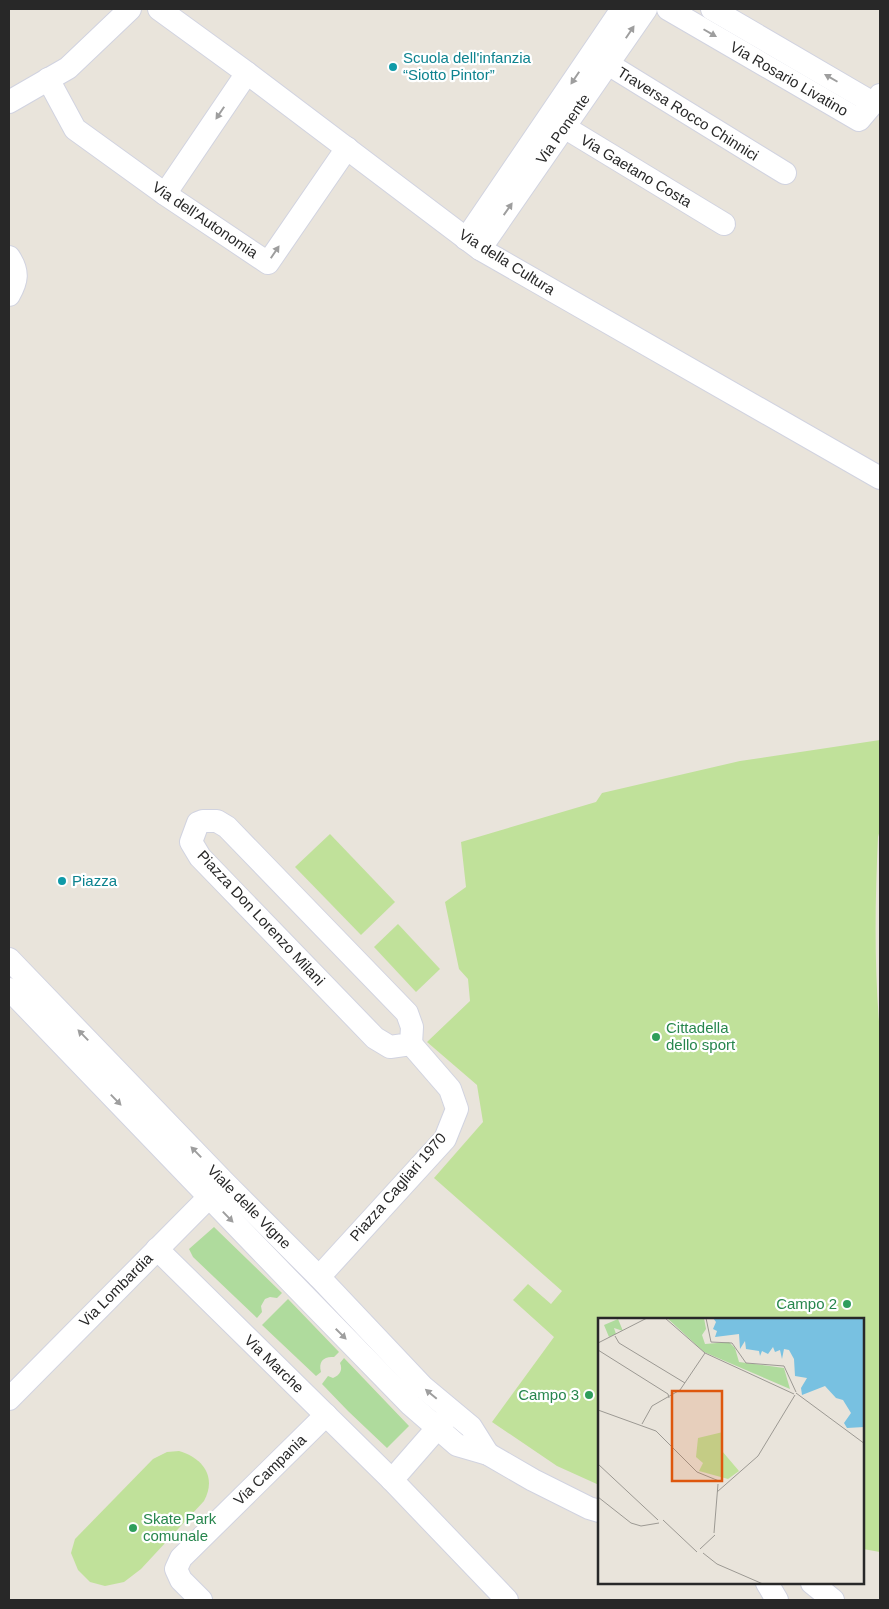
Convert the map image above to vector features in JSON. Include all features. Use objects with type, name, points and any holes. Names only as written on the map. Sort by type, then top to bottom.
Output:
[{"type":"street","points":[[9,102],[68,68],[130,9]]},
{"type":"street","name":"Via della Cultura","points":[[159,9],[247,72],[473,244],[880,478]]},
{"type":"street","name":"Via Ponente","points":[[600,59],[622,9]]},
{"type":"street","name":"Via Ponente","points":[[473,244],[600,59],[646,9]]},
{"type":"street","name":"Via Rosario Livatino","points":[[668,9],[859,120],[876,99],[712,9]]},
{"type":"street","name":"Traversa Rocco Chinnici","points":[[600,59],[785,173]]},
{"type":"street","points":[[165,194],[247,72]]},
{"type":"street","name":"Via dell'Autonomia","points":[[48,79],[75,129],[165,194],[268,263],[347,148]]},
{"type":"street","name":"Via Gaetano Costa","points":[[556,122],[724,224]]},
{"type":"street","points":[[9,258],[14,265],[16,282],[9,295]]},
{"type":"street","name":"Piazza Don Lorenzo Milani","points":[[203,821],[217,821],[227,827],[407,1012],[412,1027],[411,1044],[390,1047],[375,1038],[368,1031],[200,857],[191,842],[198,824],[203,821]]},
{"type":"street","name":"Viale delle Vigne","points":[[9,958],[408,1402],[457,1445],[488,1454],[533,1480],[598,1511]]},
{"type":"street","name":"Viale delle Vigne","points":[[9,989],[216,1190],[319,1277],[423,1387],[471,1427],[488,1454]]},
{"type":"street","name":"Piazza Cagliari 1970","points":[[319,1277],[445,1139],[457,1109],[450,1089],[411,1044]]},
{"type":"street","name":"Via Lombardia","points":[[9,1399],[216,1190]]},
{"type":"street","name":"Via Marche","points":[[157,1249],[392,1480],[501,1598]]},
{"type":"street","points":[[392,1480],[452,1411]]},
{"type":"street","name":"Via Campania","points":[[201,1600],[181,1580],[176,1569],[181,1558],[326,1415]]},
{"type":"street","points":[[768,1584],[777,1600]]},
{"type":"street","points":[[799,1584],[807,1600]]},
{"type":"street","points":[[813,1584],[834,1600]]},
{"type":"green space","name":"Cittadella dello sport","points":[[880,740],[880,830],[876,886],[876,935],[880,1033],[880,1552],[864,1549],[864,1318],[598,1318],[598,1485],[557,1466],[492,1422],[554,1337],[513,1300],[528,1284],[551,1304],[562,1291],[434,1178],[483,1122],[477,1085],[427,1042],[470,1001],[468,979],[459,969],[445,902],[466,887],[461,842],[596,802],[602,793],[740,761]]},
{"type":"green space","points":[[330,834],[395,902],[361,935],[295,867]]},
{"type":"green space","points":[[398,924],[440,969],[416,992],[374,947]]},
{"type":"green space","points":[[214,1227],[282,1293],[277,1298],[270,1297],[265,1299],[261,1306],[262,1312],[257,1318],[193,1257],[189,1249]]},
{"type":"green space","points":[[288,1299],[339,1352],[334,1357],[327,1357],[321,1362],[321,1372],[316,1376],[262,1325]]},
{"type":"green space","points":[[344,1358],[409,1426],[387,1448],[322,1384],[328,1376],[333,1378],[339,1374],[341,1370],[340,1363]]},
{"type":"green space","name":"Skate Park comunale","points":[[179,1451],[195,1458],[208,1476],[208,1492],[204,1501],[141,1569],[124,1582],[105,1586],[90,1582],[78,1570],[71,1553],[75,1539],[153,1459],[167,1452]]},
{"type":"place","name":"Scuola dell'infanzia “Siotto Pintor”","points":[[393,67]]},
{"type":"place","name":"Piazza","points":[[62,881]]},
{"type":"place","name":"Cittadella dello sport","points":[[656,1037]]},
{"type":"place","name":"Campo 2","points":[[847,1304]]},
{"type":"place","name":"Campo 3","points":[[589,1395]]},
{"type":"place","name":"Skate Park comunale","points":[[133,1528]]}]
